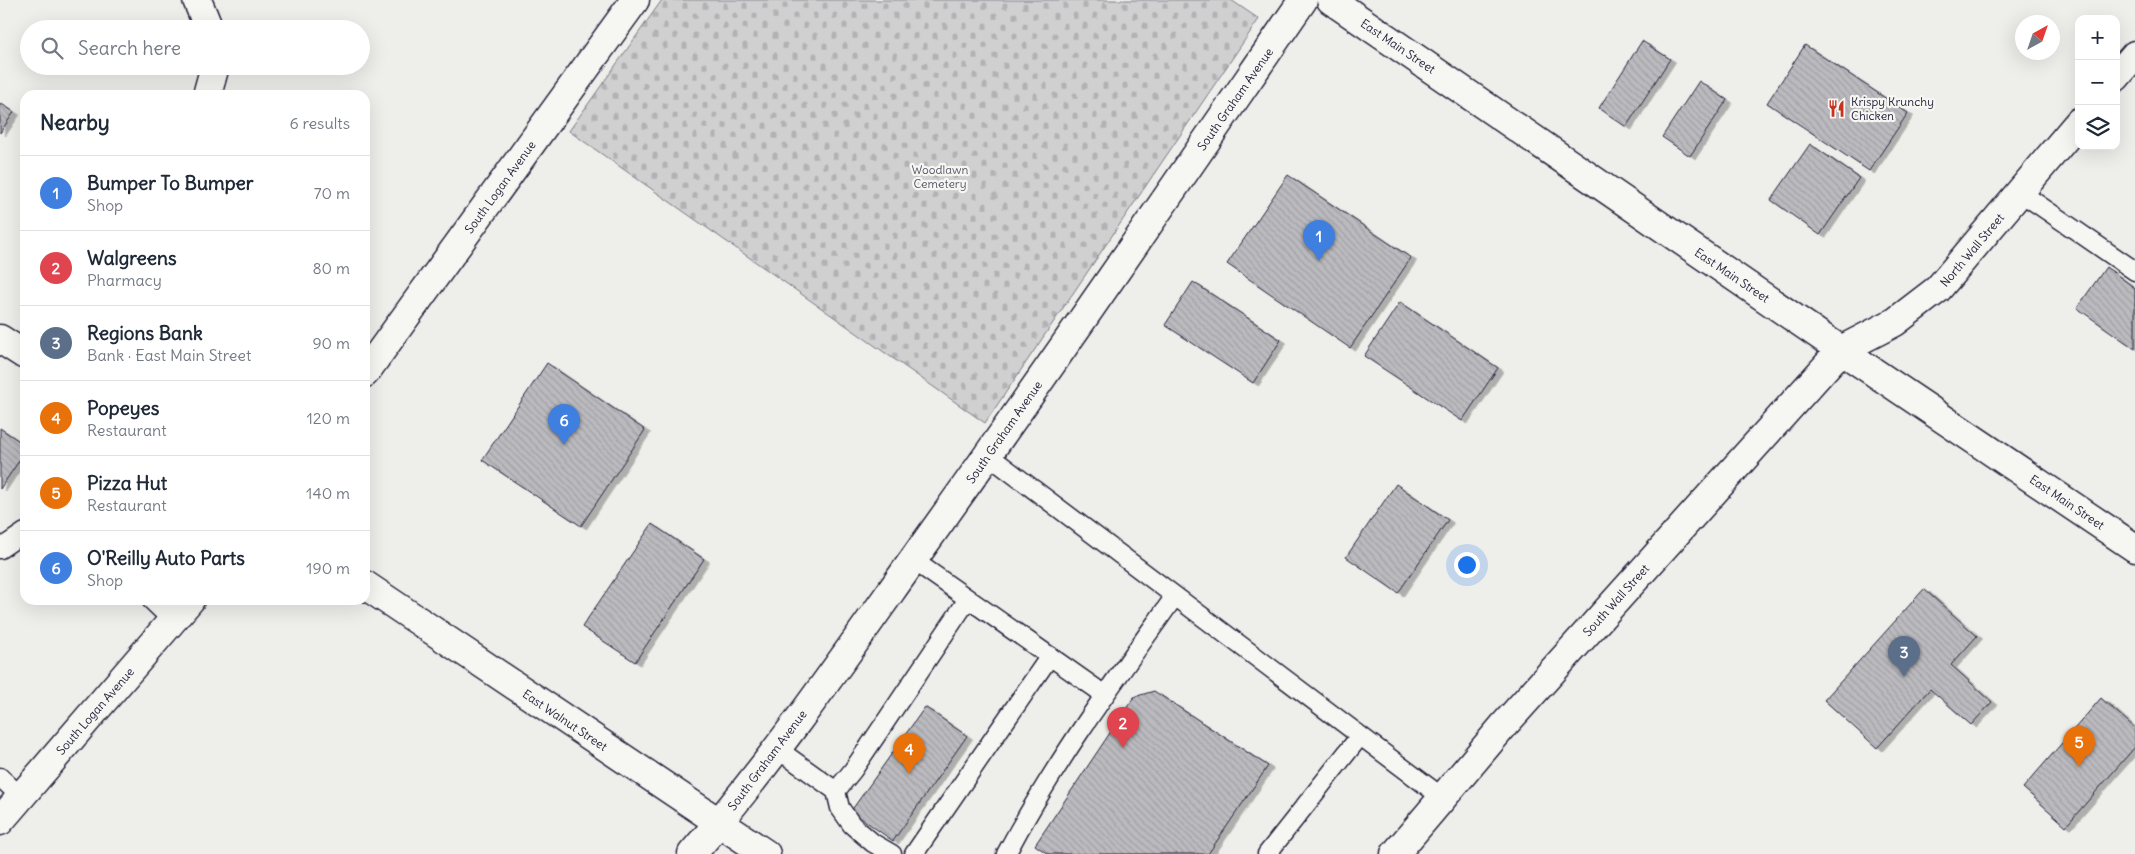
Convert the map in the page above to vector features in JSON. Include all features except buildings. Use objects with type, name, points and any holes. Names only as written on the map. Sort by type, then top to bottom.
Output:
[{"type":"main road","points":[[197,0],[205,20]]},
{"type":"main road","name":"South Logan Avenue","points":[[370,366],[635,0]]},
{"type":"main road","name":"South Graham Avenue","points":[[692,854],[719,823],[776,748],[913,560],[988,455],[1303,0]]},
{"type":"main road","name":"East Main Street","points":[[1331,0],[1841,350],[2135,548]]},
{"type":"main road","points":[[2120,72],[2135,54]]},
{"type":"main road","points":[[208,90],[213,75]]},
{"type":"main road","name":"North Wall Street","points":[[1841,350],[1895,322],[1938,290],[2075,127]]},
{"type":"main road","name":"South Wall Street","points":[[1396,854],[1518,709],[1841,350]]},
{"type":"main road","name":"East Walnut Street","points":[[370,588],[766,854]]},
{"type":"main road","name":"South Logan Avenue","points":[[0,821],[186,605]]},
{"type":"lane","points":[[2020,192],[2135,271]]},
{"type":"lane","points":[[988,455],[1443,798]]},
{"type":"lane","points":[[0,549],[20,535]]},
{"type":"lane","points":[[913,560],[1105,695]]},
{"type":"lane","points":[[1006,854],[1032,804],[1105,695],[1175,596]]},
{"type":"lane","points":[[836,791],[854,770],[968,599]]},
{"type":"lane","points":[[156,605],[172,620]]},
{"type":"lane","points":[[914,854],[1050,656]]},
{"type":"lane","points":[[1266,854],[1360,736]]},
{"type":"lane","points":[[776,748],[836,791],[840,808],[859,831],[873,843],[892,854]]},
{"type":"lane","points":[[0,777],[21,797]]},
{"type":"green space","name":"Woodlawn Cemetery","points":[[662,0],[1231,0],[1259,19],[985,423],[569,131]]},
{"type":"place","name":"Krispy Krunchy Chicken","points":[[1837,108]]},
{"type":"place","name":"Bumper To Bumper","points":[[1319,261]]},
{"type":"place","name":"O'Reilly Auto Parts","points":[[564,445]]},
{"type":"place","name":"Regions Bank","points":[[1904,677]]},
{"type":"place","name":"Walgreens","points":[[1123,748]]},
{"type":"place","name":"Pizza Hut","points":[[2079,767]]},
{"type":"place","name":"Popeyes","points":[[909,774]]}]
